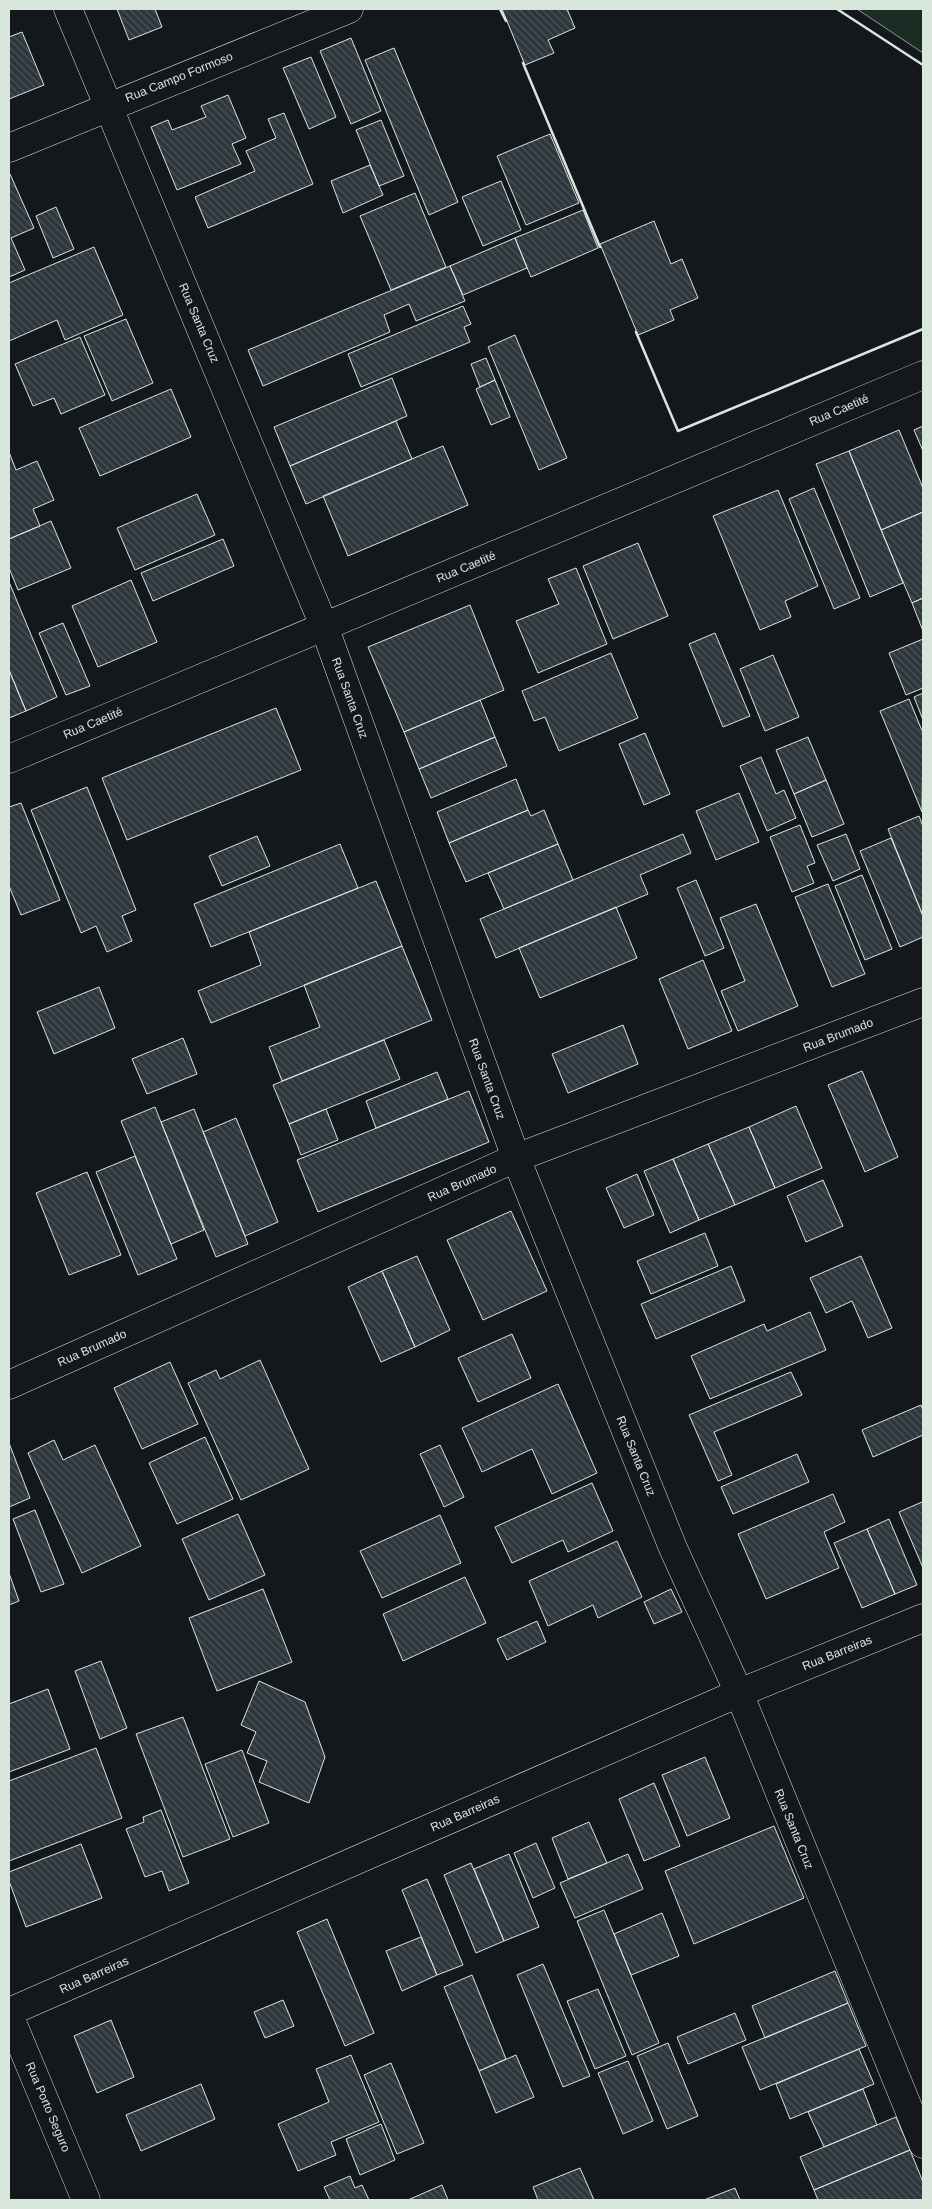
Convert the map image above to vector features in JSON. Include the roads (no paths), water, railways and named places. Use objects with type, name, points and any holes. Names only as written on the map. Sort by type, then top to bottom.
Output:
[{"type":"street","name":"Rua Santa Cruz","points":[[68,9],[324,626],[516,1158],[673,1548],[739,1693],[923,2144]]},
{"type":"street","name":"Rua Campo Formoso","points":[[9,148],[349,9]]},
{"type":"street","name":"Rua Caetité","points":[[9,758],[923,375]]},
{"type":"street","name":"Rua Brumado","points":[[9,1385],[516,1158],[923,1002]]},
{"type":"street","name":"Rua Barreiras","points":[[9,2013],[739,1693],[923,1618]]},
{"type":"street","name":"Rua Porto Seguro","points":[[9,2013],[86,2200]]}]
